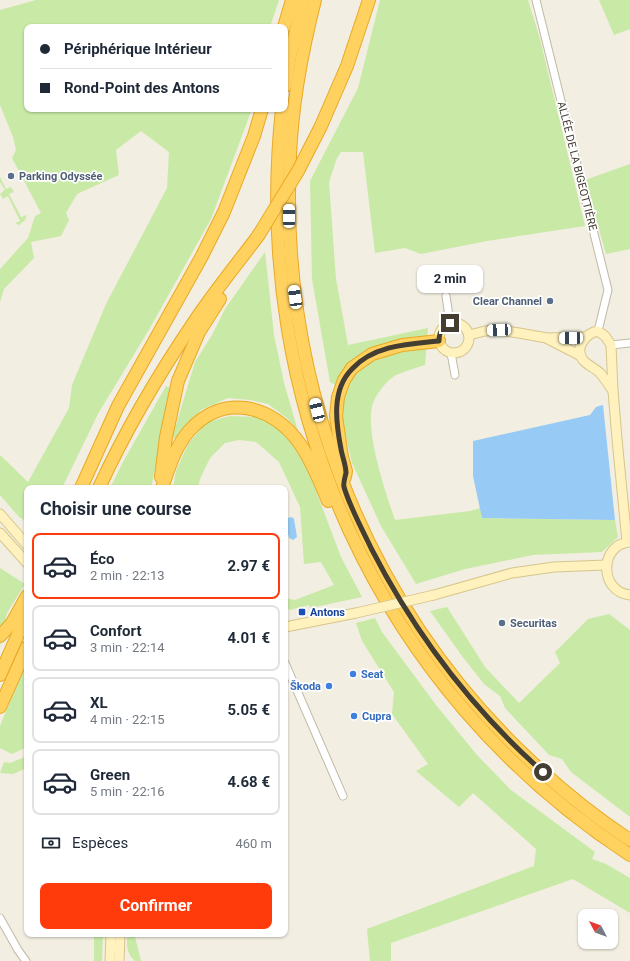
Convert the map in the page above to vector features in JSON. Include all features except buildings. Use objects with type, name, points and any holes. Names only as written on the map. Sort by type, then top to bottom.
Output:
[{"type":"highway","points":[[285,24],[292,0]]},
{"type":"highway","points":[[288,68],[303,0]]},
{"type":"highway","points":[[316,0],[301,65],[294,114],[290,156],[290,249],[298,319],[311,386],[323,429],[344,486],[363,531],[392,586],[425,639],[462,687],[493,723],[540,770],[592,813],[630,840]]},
{"type":"highway","points":[[161,485],[166,438],[178,382],[199,332],[231,283],[298,171],[321,126],[348,66],[369,0]]},
{"type":"highway","points":[[82,485],[118,406],[202,256],[224,212],[254,136],[261,112]]},
{"type":"highway","points":[[282,112],[278,146],[277,232],[285,316],[298,385],[312,433],[334,495],[359,550],[394,614],[433,670],[465,710],[525,774],[591,828],[630,855]]},
{"type":"highway","points":[[101,485],[132,424],[175,352],[212,297],[258,236]]},
{"type":"highway","points":[[344,486],[346,471],[336,416],[338,397],[344,380],[352,368],[372,354],[402,345],[439,341]]},
{"type":"highway","points":[[162,485],[176,452],[188,432],[196,423],[210,413],[220,409],[236,407],[254,409],[269,415],[278,422],[299,444],[316,474],[347,541],[359,550]]},
{"type":"highway","points":[[0,636],[12,623],[24,601]]},
{"type":"highway","points":[[0,674],[24,621]]},
{"type":"highway","points":[[0,707],[24,654]]},
{"type":"main road","points":[[450,323],[464,326],[469,335],[470,340],[465,349],[461,352],[451,353],[443,349],[439,341],[442,328],[450,323]]},
{"type":"main road","points":[[469,335],[485,331],[499,330],[519,332],[547,338],[585,337],[593,332],[598,332],[605,336],[610,345],[617,440],[628,542],[619,545],[613,550],[608,557],[606,565],[607,575],[611,584],[618,591],[630,595]]},
{"type":"main road","points":[[585,337],[580,349],[583,360],[600,373],[613,391]]},
{"type":"main road","points":[[547,338],[581,356]]},
{"type":"main road","points":[[0,514],[24,542]]},
{"type":"main road","points":[[0,533],[24,560]]},
{"type":"main road","points":[[288,626],[434,595],[512,573],[554,567],[606,565]]},
{"type":"main road","points":[[110,961],[111,937]]},
{"type":"main road","points":[[119,961],[120,937]]},
{"type":"street","name":"ALLÉE DE LA BIGEOTTIÈRE","points":[[536,0],[608,290],[598,332]]},
{"type":"street","points":[[446,296],[450,323]]},
{"type":"street","points":[[610,345],[630,343]]},
{"type":"street","points":[[451,353],[455,374]]},
{"type":"street","points":[[288,670],[343,796]]},
{"type":"street","points":[[0,918],[26,961]]},
{"type":"green space","points":[[36,0],[279,0],[271,24],[24,24],[24,112],[251,112],[211,219],[150,328],[99,412],[63,485],[24,485],[24,520],[19,517],[0,495],[0,455],[28,482],[69,408],[72,385],[106,304],[167,188],[169,152],[141,131],[116,150],[119,175],[77,194],[66,213],[69,220],[61,236],[31,242],[34,258],[4,289],[0,302],[0,269],[28,238],[35,216],[41,213],[12,158],[16,150],[13,137],[0,105],[0,10]]},
{"type":"green space","points":[[380,0],[528,0],[540,39],[585,226],[487,241],[421,254],[405,248],[375,253],[363,152],[341,152],[337,158],[329,182],[336,279],[348,345],[428,328],[425,365],[396,375],[392,378],[378,393],[372,406],[371,418],[374,447],[395,520],[470,511],[480,508],[482,518],[615,520],[618,537],[602,552],[533,555],[465,569],[416,584],[381,526],[352,463],[341,415],[345,391],[330,382],[312,279],[310,181],[358,88]]},
{"type":"green space","points":[[599,0],[630,0],[630,29],[614,35]]},
{"type":"green space","points":[[630,164],[630,249],[606,254],[585,180]]},
{"type":"green space","points":[[0,177],[6,189],[11,187],[14,192],[9,194],[21,217],[27,215],[25,220],[19,225],[15,223],[20,221],[8,196],[3,199],[0,194],[5,190],[0,182]]},
{"type":"green space","points":[[265,252],[274,335],[284,383],[298,431],[288,419],[268,404],[250,400],[228,398],[201,410],[176,438],[172,438],[195,362],[212,335],[225,309]]},
{"type":"green space","points":[[166,386],[173,389],[152,485],[112,485]]},
{"type":"green space","points":[[230,416],[258,417],[279,429],[294,446],[310,475],[341,557],[362,597],[310,608],[309,605],[288,609],[288,599],[295,600],[334,585],[321,562],[304,564],[300,507],[279,462],[256,442],[239,440],[225,443],[210,458],[199,485],[174,485],[176,471],[188,444],[207,422]]},
{"type":"green space","points":[[0,568],[24,583],[24,586],[7,613],[0,647]]},
{"type":"green space","points":[[447,607],[485,667],[519,703],[560,663],[555,652],[588,619],[609,614],[630,630],[630,817],[571,772],[562,759],[549,755],[505,708],[500,696],[484,684],[430,611]]},
{"type":"green space","points":[[375,618],[382,632],[436,705],[477,755],[511,790],[595,852],[592,859],[606,864],[630,878],[630,913],[573,879],[391,943],[391,961],[370,961],[367,929],[534,866],[536,849],[473,793],[459,807],[416,771],[428,764],[392,714],[394,692],[362,641],[356,623]]},
{"type":"green space","points":[[24,667],[24,748],[12,754],[0,748],[0,726]]},
{"type":"green space","points":[[24,757],[24,769],[13,774],[0,773],[4,762],[10,763]]},
{"type":"green space","points":[[94,937],[103,937],[102,961],[94,961]]},
{"type":"green space","points":[[127,937],[135,937],[141,961],[135,961],[130,955],[127,946]]},
{"type":"water","points":[[603,405],[615,520],[482,518],[473,476],[473,441],[590,415],[596,407]]},
{"type":"water","points":[[292,517],[294,519],[297,537],[293,540],[289,538],[288,534],[288,518]]},
{"type":"place","name":"Parking Odyssée","points":[[11,176]]},
{"type":"place","name":"Clear Channel","points":[[550,301]]},
{"type":"place","name":"Antons","points":[[302,612]]},
{"type":"place","name":"Securitas","points":[[502,623]]},
{"type":"place","name":"Seat","points":[[353,674]]},
{"type":"place","name":"Škoda","points":[[329,686]]},
{"type":"place","name":"Cupra","points":[[354,716]]},
{"type":"route","points":[[450,323],[442,328],[439,341],[402,345],[372,354],[352,368],[344,380],[338,397],[336,416],[338,437],[346,471],[344,486],[363,531],[384,572],[425,639],[477,705],[493,723],[543,772]]}]
